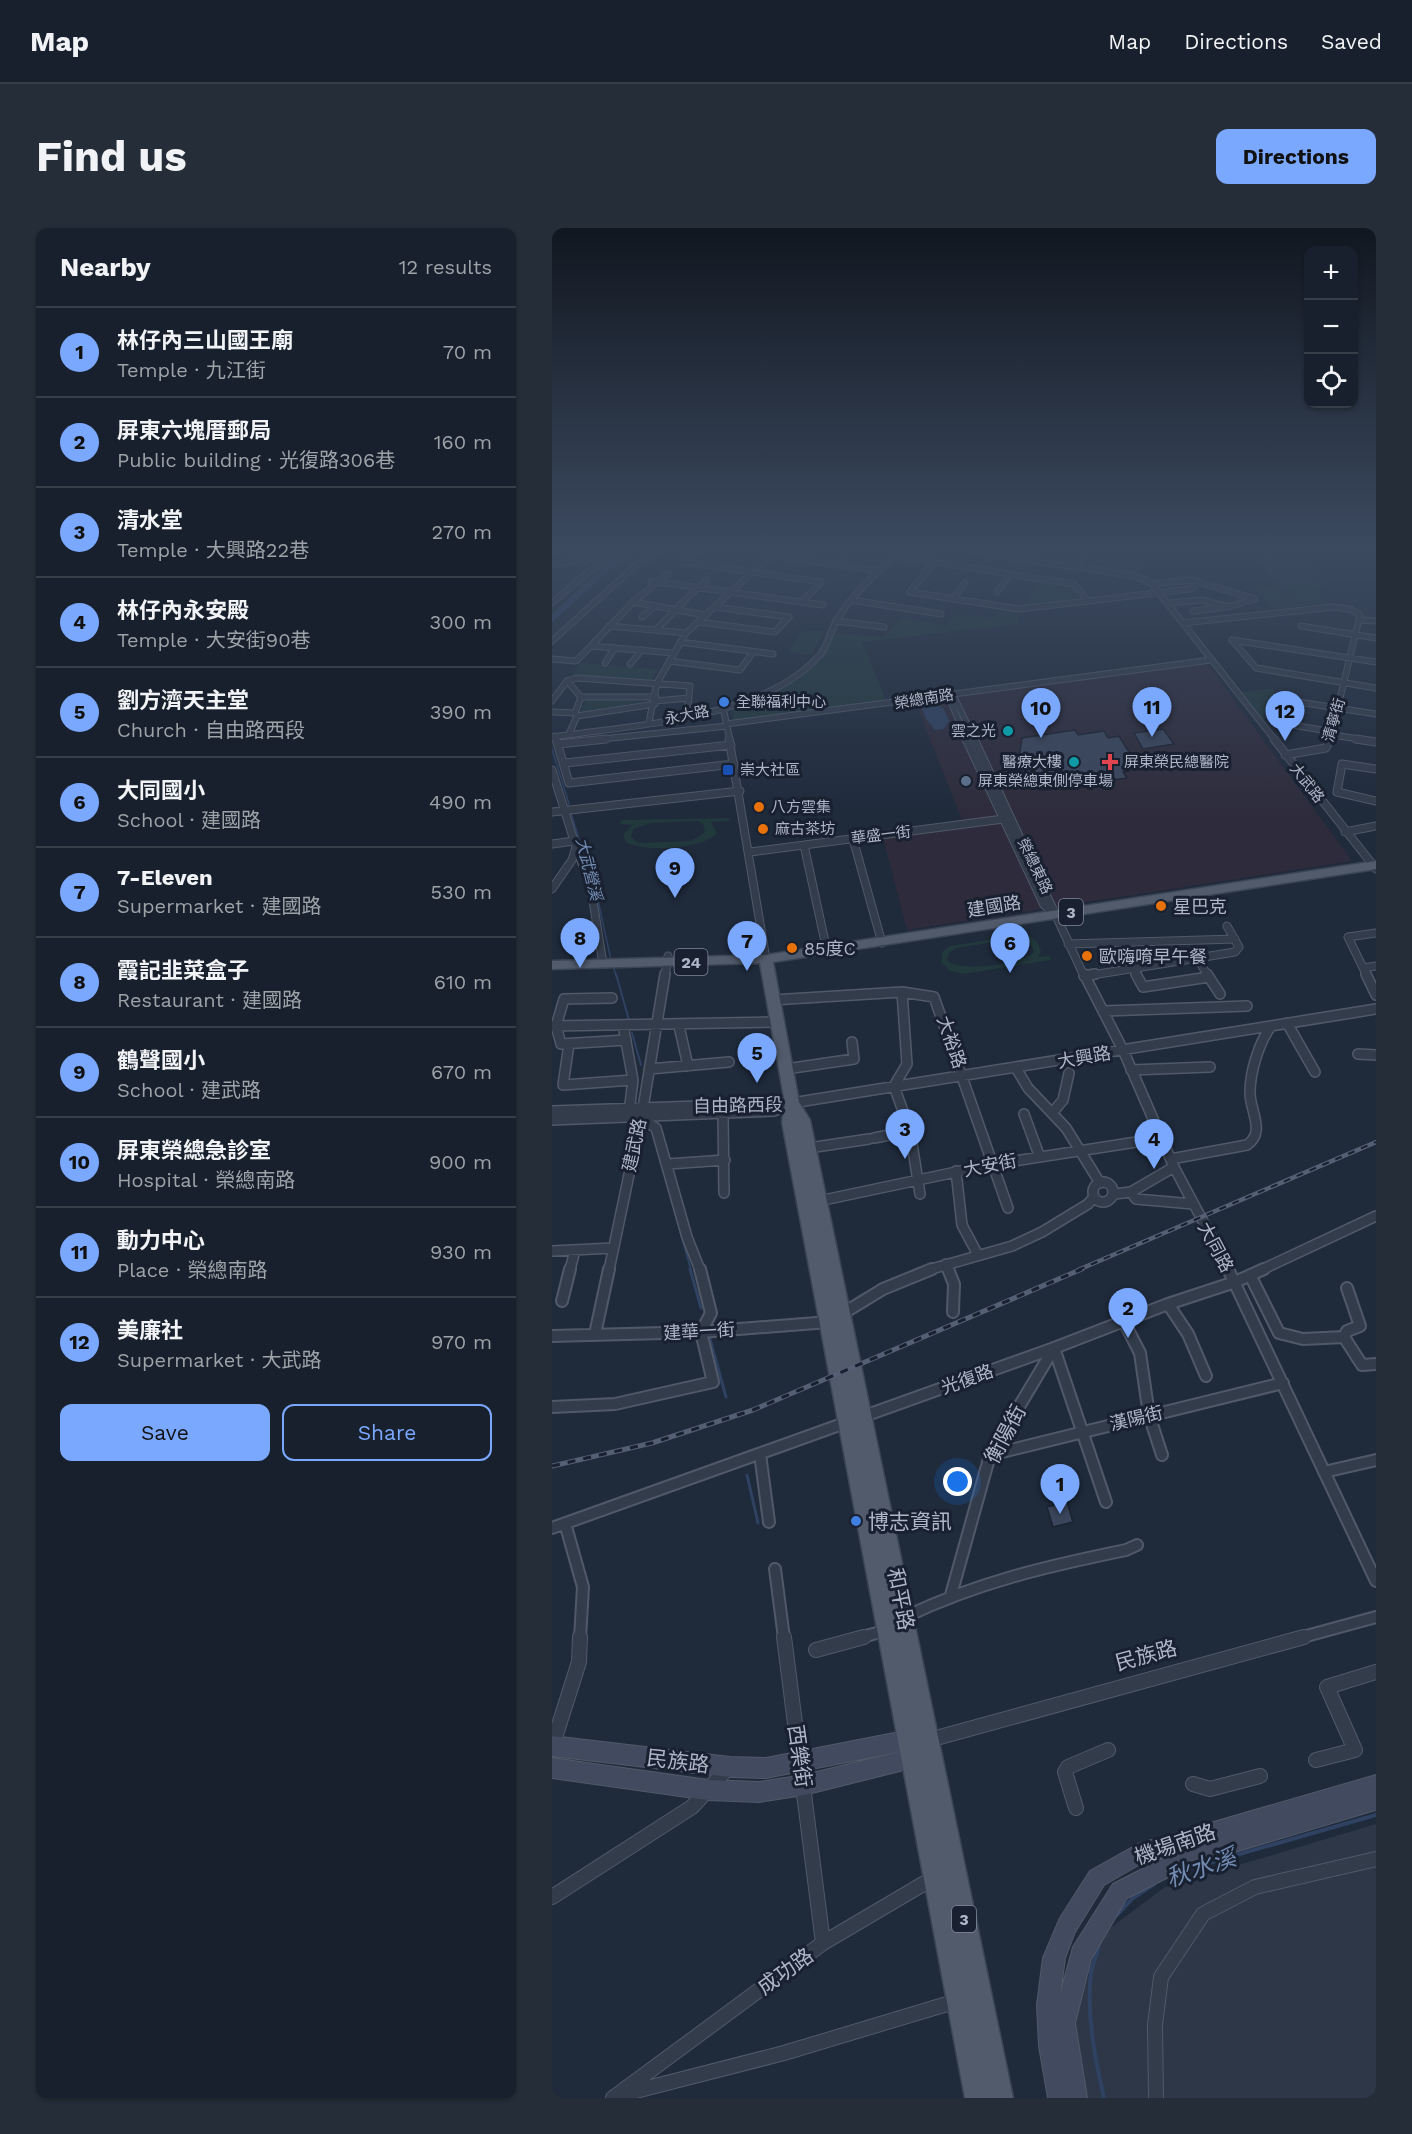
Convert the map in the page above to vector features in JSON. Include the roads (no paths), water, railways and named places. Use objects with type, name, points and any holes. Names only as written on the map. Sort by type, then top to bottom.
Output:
[{"type":"main road","name":"建國路","points":[[552,965],[609,964],[668,959],[766,959],[1375,866]]},
{"type":"main road","name":"和平路","points":[[766,959],[792,1103],[789,1122],[836,1318],[856,1420],[888,1630],[917,1746],[950,1848],[969,1998],[978,2098]]},
{"type":"main road","name":"和平路","points":[[792,1103],[803,1120],[809,1149],[836,1318]]},
{"type":"main road","name":"和平路","points":[[856,1420],[905,1617],[917,1746],[935,1878],[1000,2098]]},
{"type":"street","points":[[552,659],[576,661],[597,639]]},
{"type":"street","points":[[650,722],[657,683],[682,639]]},
{"type":"street","name":"永大路","points":[[554,737],[723,708],[773,691],[803,672],[819,656],[827,639]]},
{"type":"street","name":"大武路","points":[[1195,639],[1375,866]]},
{"type":"street","name":"清寧街","points":[[1285,754],[1324,750],[1333,733],[1355,639]]},
{"type":"street","points":[[1376,662],[1232,640],[1256,668],[1376,688]]},
{"type":"street","points":[[680,642],[773,654]]},
{"type":"street","points":[[591,646],[673,653]]},
{"type":"street","points":[[605,663],[615,648]]},
{"type":"street","points":[[630,664],[642,650]]},
{"type":"street","points":[[669,661],[740,670],[753,652]]},
{"type":"street","name":"榮總南路","points":[[558,744],[887,705],[948,694],[1211,660]]},
{"type":"street","points":[[552,701],[567,681],[577,678],[678,684],[690,686],[687,715]]},
{"type":"street","points":[[567,681],[580,696],[655,701],[689,698]]},
{"type":"street","points":[[676,700],[678,684]]},
{"type":"street","name":"榮總東路","points":[[948,694],[947,698],[976,742],[996,793]]},
{"type":"street","points":[[569,734],[580,696]]},
{"type":"street","points":[[1279,699],[1376,714]]},
{"type":"street","points":[[552,712],[576,715],[655,701]]},
{"type":"street","points":[[723,708],[740,790],[766,959]]},
{"type":"street","name":"榮總東路","points":[[962,721],[1024,853],[1053,904],[1056,915]]},
{"type":"street","points":[[1287,724],[1376,742]]},
{"type":"street","points":[[554,737],[565,763],[561,798],[591,888],[609,964]]},
{"type":"street","points":[[565,763],[731,745]]},
{"type":"street","points":[[561,783],[735,764]]},
{"type":"street","points":[[1376,769],[1342,764],[1337,792],[1340,795],[1376,801]]},
{"type":"street","points":[[552,770],[561,783]]},
{"type":"street","points":[[552,812],[740,790]]},
{"type":"street","points":[[552,799],[561,798]]},
{"type":"street","name":"華盛一街","points":[[750,852],[1007,818]]},
{"type":"street","points":[[1346,832],[1376,826]]},
{"type":"street","points":[[853,839],[882,943]]},
{"type":"street","points":[[552,846],[575,844]]},
{"type":"street","points":[[552,889],[555,881],[572,860],[575,844]]},
{"type":"street","points":[[804,845],[827,951]]},
{"type":"street","name":"大同路","points":[[1056,915],[1068,944],[1123,1050],[1172,1163],[1235,1282],[1376,1581]]},
{"type":"street","points":[[1084,975],[1235,952],[1239,947],[1227,926]]},
{"type":"street","points":[[1376,933],[1348,937],[1376,994]]},
{"type":"street","points":[[1068,944],[1235,939]]},
{"type":"street","points":[[1197,958],[1220,994]]},
{"type":"street","name":"建武路","points":[[595,1334],[650,1069],[668,959]]},
{"type":"street","points":[[1363,968],[1376,966]]},
{"type":"street","points":[[1133,968],[1143,987],[1209,977]]},
{"type":"street","points":[[902,993],[907,1064],[894,1086],[910,1131],[920,1194]]},
{"type":"street","name":"大裕路","points":[[772,1000],[902,993],[930,996],[938,1001],[1008,1208]]},
{"type":"street","points":[[612,998],[564,999],[554,1026],[561,1044],[626,1040]]},
{"type":"street","points":[[1104,1011],[1247,1006]]},
{"type":"street","name":"大興路","points":[[792,1103],[1376,1009]]},
{"type":"street","points":[[554,1026],[777,1023]]},
{"type":"street","points":[[1287,1023],[1315,1072]]},
{"type":"street","points":[[628,1025],[626,1040],[633,1080],[628,1113]]},
{"type":"street","points":[[679,1026],[688,1066]]},
{"type":"street","points":[[1094,1197],[1104,1201],[1111,1199],[1115,1194],[1131,1192],[1172,1163],[1247,1145],[1254,1140],[1257,1130],[1250,1093],[1261,1040],[1271,1026]]},
{"type":"street","points":[[786,1070],[854,1059],[852,1042]]},
{"type":"street","points":[[569,1044],[563,1085],[633,1080]]},
{"type":"street","points":[[1358,1054],[1376,1055]]},
{"type":"street","points":[[650,1069],[729,1062]]},
{"type":"street","points":[[1131,1070],[1210,1067]]},
{"type":"street","points":[[1016,1068],[1024,1087],[1053,1112],[1080,1148],[1100,1183]]},
{"type":"street","points":[[1053,1112],[1064,1100],[1069,1073]]},
{"type":"street","name":"自由路西段","points":[[641,1113],[776,1102],[792,1103]]},
{"type":"street","name":"自由路西段","points":[[552,1111],[723,1114],[774,1111],[792,1103]]},
{"type":"street","name":"自由路西段","points":[[552,1120],[628,1113]]},
{"type":"street","points":[[552,1407],[615,1404],[713,1382],[701,1332],[711,1313],[656,1128],[641,1113]]},
{"type":"street","points":[[723,1114],[724,1193]]},
{"type":"street","points":[[1024,1114],[1039,1155]]},
{"type":"street","points":[[809,1149],[910,1131]]},
{"type":"street","name":"大安街","points":[[819,1201],[918,1177],[993,1166],[1080,1148],[1162,1138]]},
{"type":"street","points":[[668,1164],[725,1160]]},
{"type":"street","points":[[956,1171],[962,1225],[978,1255]]},
{"type":"street","points":[[1094,1197],[1092,1188],[1100,1183],[1111,1185],[1115,1194]]},
{"type":"street","points":[[1131,1192],[1136,1199],[1193,1204]]},
{"type":"street","points":[[836,1318],[883,1289],[946,1264],[1012,1246],[1042,1232],[1088,1204],[1094,1197]]},
{"type":"street","name":"光復路","points":[[552,1528],[1054,1348],[1123,1320],[1235,1282],[1376,1216]]},
{"type":"street","points":[[552,1251],[613,1248]]},
{"type":"street","points":[[562,1301],[574,1250]]},
{"type":"street","points":[[946,1264],[954,1284],[953,1312]]},
{"type":"street","points":[[1250,1275],[1279,1333],[1290,1337],[1323,1339],[1344,1337]]},
{"type":"street","points":[[1344,1337],[1347,1331],[1358,1329],[1360,1326],[1347,1287]]},
{"type":"street","points":[[1168,1304],[1188,1334],[1206,1376]]},
{"type":"street","name":"建華一街","points":[[552,1336],[701,1332],[836,1318]]},
{"type":"street","points":[[1123,1320],[1140,1353],[1149,1415],[1162,1455]]},
{"type":"street","points":[[1344,1337],[1370,1366]]},
{"type":"street","points":[[1054,1348],[1106,1503]]},
{"type":"street","name":"衡陽街","points":[[951,1595],[990,1455],[1054,1348]]},
{"type":"street","name":"漢陽街","points":[[990,1455],[1282,1383]]},
{"type":"street","points":[[760,1454],[769,1522]]},
{"type":"street","points":[[1324,1472],[1376,1460]]},
{"type":"street","points":[[552,1747],[579,1662],[583,1587],[566,1523]]},
{"type":"street","points":[[905,1617],[951,1595],[1039,1568],[1126,1550],[1137,1545]]},
{"type":"street","name":"西樂街","points":[[775,1569],[824,1943]]},
{"type":"street","name":"民族路","points":[[552,1768],[708,1790],[759,1792],[804,1785],[917,1746],[1376,1617]]},
{"type":"street","points":[[816,1650],[888,1630]]},
{"type":"street","points":[[1316,1760],[1354,1750],[1327,1687],[1376,1672]]},
{"type":"street","name":"民族路","points":[[552,1747],[730,1767],[766,1768],[917,1746]]},
{"type":"street","points":[[1076,1808],[1065,1772],[1068,1767],[1108,1750]]},
{"type":"street","points":[[552,1897],[676,1818],[730,1767]]},
{"type":"street","points":[[1193,1784],[1210,1789],[1260,1776]]},
{"type":"street","name":"機場南路","points":[[1059,2098],[1050,2046],[1048,2005],[1054,1958],[1066,1925],[1096,1878],[1138,1854],[1376,1785]]},
{"type":"street","name":"機場南路","points":[[1076,2098],[1064,2024],[1082,1956],[1120,1891],[1191,1855],[1376,1800]]},
{"type":"street","points":[[935,1878],[950,1848]]},
{"type":"street","points":[[1156,2098],[1155,2025],[1161,1977],[1203,1914],[1255,1887],[1376,1859]]},
{"type":"street","name":"成功路","points":[[615,2097],[824,1943],[935,1878]]},
{"type":"street","name":"成功路","points":[[615,2097],[784,2053],[969,1998]]},
{"type":"water","points":[[937,704],[944,709],[949,721],[944,729],[935,730],[926,719],[922,708]]},
{"type":"waterway","name":"大武營溪","points":[[552,749],[570,807]]},
{"type":"waterway","name":"大武營溪","points":[[571,813],[580,842],[588,855],[611,960]]},
{"type":"waterway","name":"大武營溪","points":[[613,965],[616,976]]},
{"type":"waterway","name":"大武營溪","points":[[616,974],[629,1020]]},
{"type":"waterway","name":"大武營溪","points":[[632,1033],[641,1065]]},
{"type":"waterway","name":"大武營溪","points":[[652,1130],[691,1270]]},
{"type":"waterway","name":"大武營溪","points":[[690,1269],[701,1308]]},
{"type":"waterway","name":"大武營溪","points":[[710,1339],[726,1397]]},
{"type":"waterway","name":"大武營溪","points":[[747,1475],[758,1523]]},
{"type":"waterway","name":"秋水溪","points":[[1177,1872],[1376,1815]]},
{"type":"waterway","name":"秋水溪","points":[[1117,1915],[1133,1898],[1154,1884]]},
{"type":"waterway","name":"秋水溪","points":[[1099,1945],[1091,1972],[1090,2004],[1095,2052],[1104,2098]]},
{"type":"railway","points":[[1078,1270],[1376,1142]]},
{"type":"railway","points":[[552,1466],[652,1443],[753,1410],[1082,1269]]},
{"type":"place","name":"全聯福利中心","points":[[724,702]]},
{"type":"place","name":"雲之光","points":[[1008,731]]},
{"type":"place","name":"動力中心","points":[[1152,737]]},
{"type":"place","name":"屏東榮總急診室","points":[[1041,738]]},
{"type":"place","name":"美廉社","points":[[1285,741]]},
{"type":"place","name":"醫療大樓","points":[[1074,762]]},
{"type":"place","name":"屏東榮民總醫院","points":[[1110,762]]},
{"type":"place","name":"崇大社區","points":[[728,770]]},
{"type":"place","name":"屏東榮總東側停車場","points":[[966,781]]},
{"type":"place","name":"八方雲集","points":[[759,807]]},
{"type":"place","name":"麻古茶坊","points":[[763,829]]},
{"type":"place","name":"鶴聲國小","points":[[675,898]]},
{"type":"place","name":"星巴克","points":[[1161,906]]},
{"type":"place","name":"85度C","points":[[792,948]]},
{"type":"place","name":"歐嗨唷早午餐","points":[[1087,956]]},
{"type":"place","name":"霞記韭菜盒子","points":[[580,968]]},
{"type":"place","name":"7-Eleven","points":[[747,971]]},
{"type":"place","name":"大同國小","points":[[1010,973]]},
{"type":"place","name":"劉方濟天主堂","points":[[757,1083]]},
{"type":"place","name":"清水堂","points":[[905,1159]]},
{"type":"place","name":"林仔內永安殿","points":[[1154,1169]]},
{"type":"place","name":"屏東六塊厝郵局","points":[[1128,1338]]},
{"type":"place","name":"林仔內三山國王廟","points":[[1060,1514]]},
{"type":"place","name":"博志資訊","points":[[856,1521]]}]
